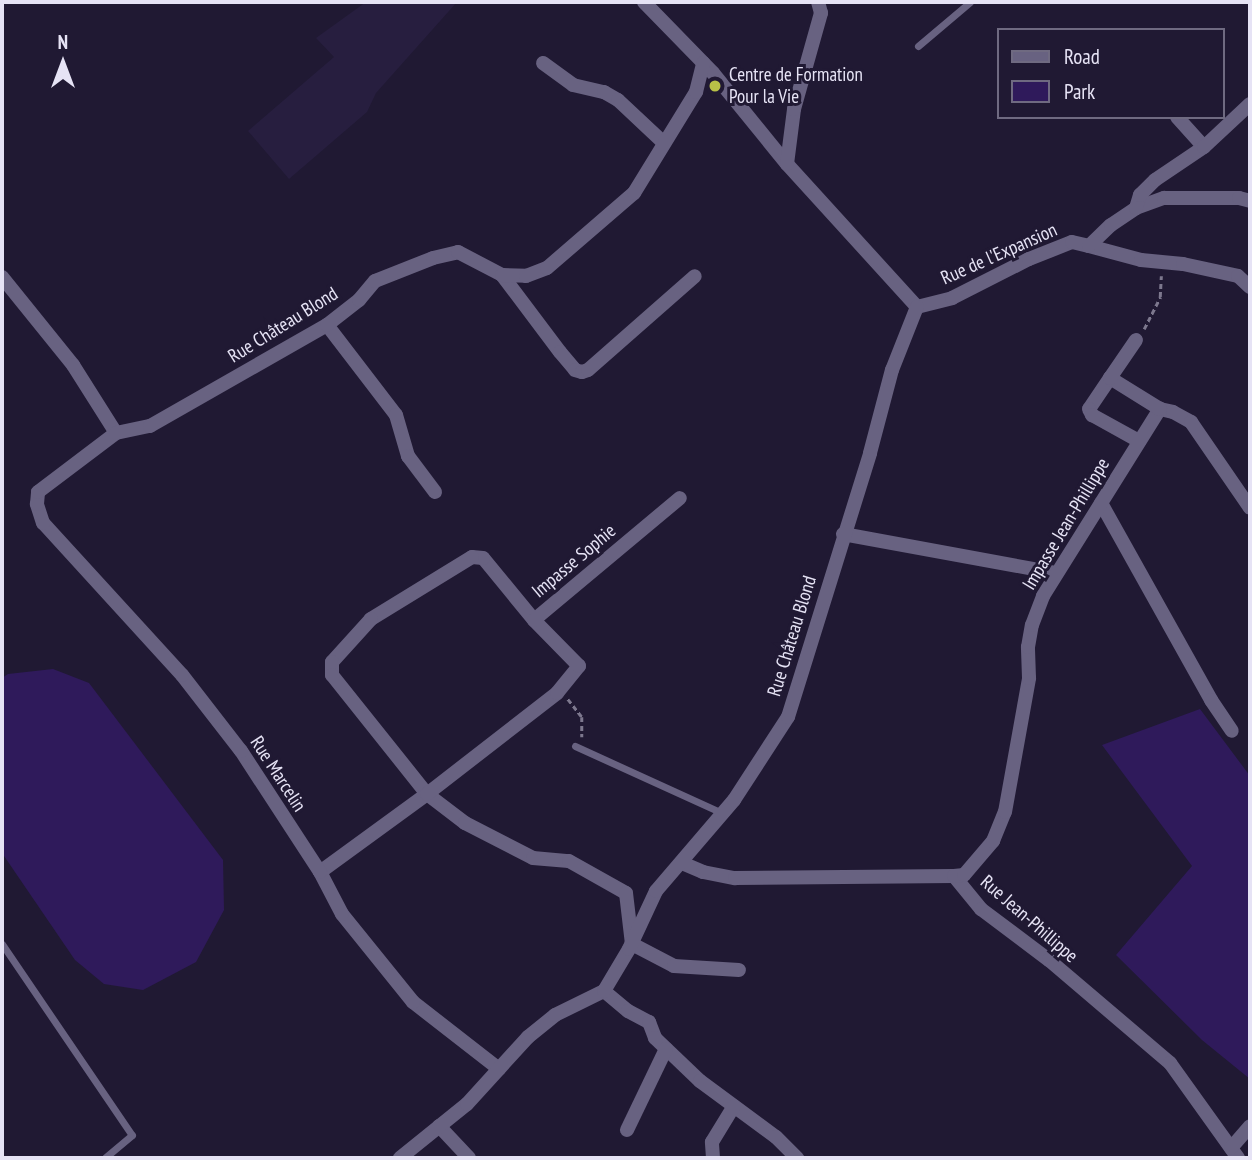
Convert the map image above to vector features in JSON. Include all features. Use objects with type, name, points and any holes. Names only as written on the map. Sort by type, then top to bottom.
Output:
[{"type":"street","points":[[644,2],[703,64],[787,164],[917,307]]},
{"type":"street","points":[[787,164],[794,109],[821,13],[818,2]]},
{"type":"street","points":[[543,63],[573,85],[604,92],[618,100],[664,143]]},
{"type":"street","points":[[502,275],[526,276],[547,268],[634,193],[696,92],[703,64]]},
{"type":"street","points":[[1136,208],[1140,195],[1155,180],[1204,147],[1250,104]]},
{"type":"street","points":[[1179,119],[1204,147]]},
{"type":"street","points":[[1089,246],[1111,225],[1136,208],[1164,198],[1240,198],[1250,201]]},
{"type":"street","name":"Rue de l'Expansion","points":[[917,307],[952,298],[1029,259],[1072,242],[1141,260],[1238,276],[1250,287]]},
{"type":"street","name":"Rue Château Blond","points":[[38,492],[116,433],[150,426],[327,325],[359,300],[375,281],[433,258],[458,252],[502,275]]},
{"type":"street","points":[[502,275],[560,352],[575,370],[582,372],[588,370],[695,276]]},
{"type":"street","points":[[2,277],[73,365],[116,433]]},
{"type":"street","name":"Rue Château Blond","points":[[604,991],[632,944],[656,891],[722,813],[789,717],[870,453],[892,370],[917,307]]},
{"type":"street","points":[[327,325],[396,415],[408,456],[435,492]]},
{"type":"street","points":[[1136,340],[1089,408],[1092,415],[1139,442]]},
{"type":"street","points":[[1110,378],[1160,408],[1191,422],[1250,508]]},
{"type":"street","name":"Impasse Jean-Phillippe","points":[[954,876],[964,875],[993,841],[1005,812],[1029,678],[1028,647],[1032,625],[1043,596],[1160,408]]},
{"type":"street","name":"Rue Marcelin","points":[[38,492],[37,504],[43,523],[182,676],[241,751],[320,872],[342,914],[413,1002],[499,1069]]},
{"type":"street","name":"Impasse Sophie","points":[[320,872],[427,794],[560,688],[579,666],[534,620],[680,498]]},
{"type":"street","points":[[1101,503],[1211,701],[1232,731]]},
{"type":"street","points":[[843,534],[1056,573]]},
{"type":"street","points":[[534,620],[483,558],[472,557],[371,619],[332,662],[332,676],[427,794],[465,823],[533,858],[569,861],[626,893],[632,944],[674,966],[739,970]]},
{"type":"street","name":"Rue Jean-Phillippe","points":[[682,863],[703,872],[735,878],[954,876],[981,909],[1049,960],[1170,1063],[1193,1100],[1234,1153]]},
{"type":"street","points":[[400,1158],[467,1104],[528,1037],[555,1016],[604,991],[628,1011],[649,1023],[655,1038],[700,1081],[776,1138],[797,1158]]},
{"type":"street","points":[[627,1130],[666,1049]]},
{"type":"street","points":[[713,1158],[712,1142],[734,1106]]},
{"type":"street","points":[[439,1126],[469,1158]]},
{"type":"street","points":[[1234,1153],[1250,1126]]},
{"type":"lane","points":[[918,46],[970,2]]},
{"type":"lane","points":[[578,748],[722,813]]},
{"type":"lane","points":[[2,944],[132,1135],[105,1158]]},
{"type":"path","points":[[1136,340],[1150,320],[1160,297],[1164,262]]},
{"type":"path","points":[[560,688],[582,717],[578,748]]},
{"type":"shaded area","points":[[366,2],[457,2],[376,93],[367,112],[289,179],[248,131],[334,57],[316,38]]},
{"type":"green space","points":[[53,669],[89,683],[223,860],[224,910],[196,962],[143,990],[104,984],[75,960],[2,853],[2,678],[8,674]]},
{"type":"green space","points":[[1200,709],[1250,776],[1250,1079],[1202,1040],[1116,955],[1192,866],[1102,745]]},
{"type":"place","name":"Centre de Formation Pour la Vie","points":[[715,86]]}]
